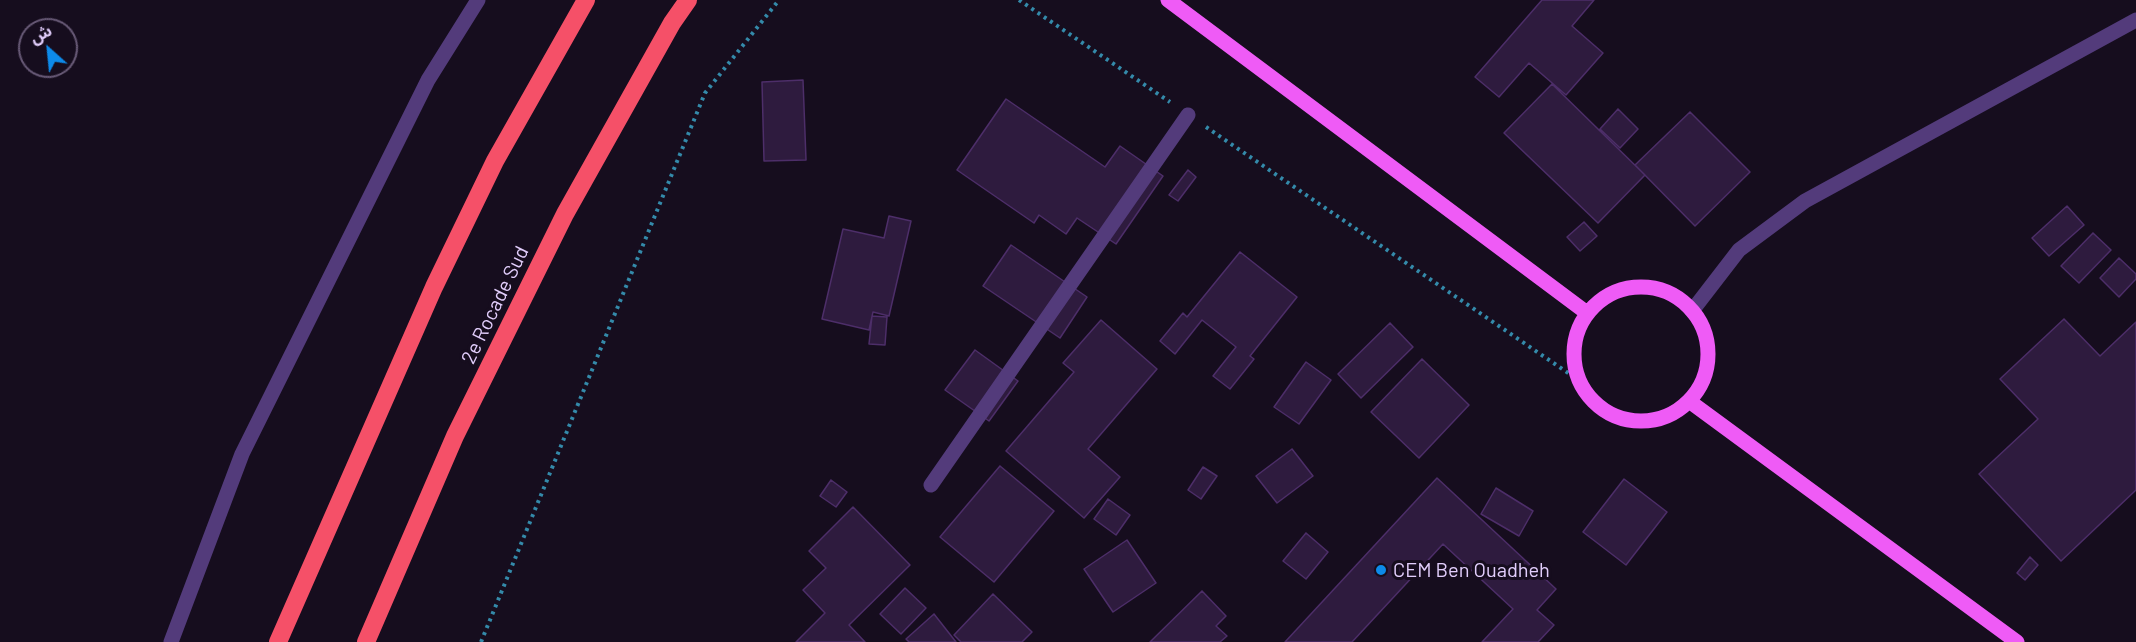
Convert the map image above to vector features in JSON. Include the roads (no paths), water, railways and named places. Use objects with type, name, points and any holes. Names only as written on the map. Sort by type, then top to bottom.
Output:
[{"type":"highway","points":[[278,642],[434,286],[495,161],[586,0]]},
{"type":"highway","name":"2e Rocade Sud","points":[[366,642],[455,436],[565,214],[672,23],[688,0]]},
{"type":"main road","points":[[1168,0],[1587,313]]},
{"type":"main road","points":[[1639,287],[1659,289],[1677,297],[1692,311],[1703,327],[1708,346],[1707,366],[1701,385],[1689,401],[1671,414],[1649,421],[1627,420],[1606,412],[1589,398],[1577,379],[1573,356],[1576,333],[1587,313],[1601,299],[1619,290],[1639,287]]},
{"type":"main road","points":[[1689,401],[2017,642]]},
{"type":"street","points":[[171,642],[242,454],[428,80],[478,0]]},
{"type":"street","points":[[1692,311],[1739,250],[1805,201],[2136,20]]},
{"type":"street","points":[[931,485],[1188,115]]},
{"type":"place","name":"CEM Ben Ouadheh","points":[[1381,570]]}]
